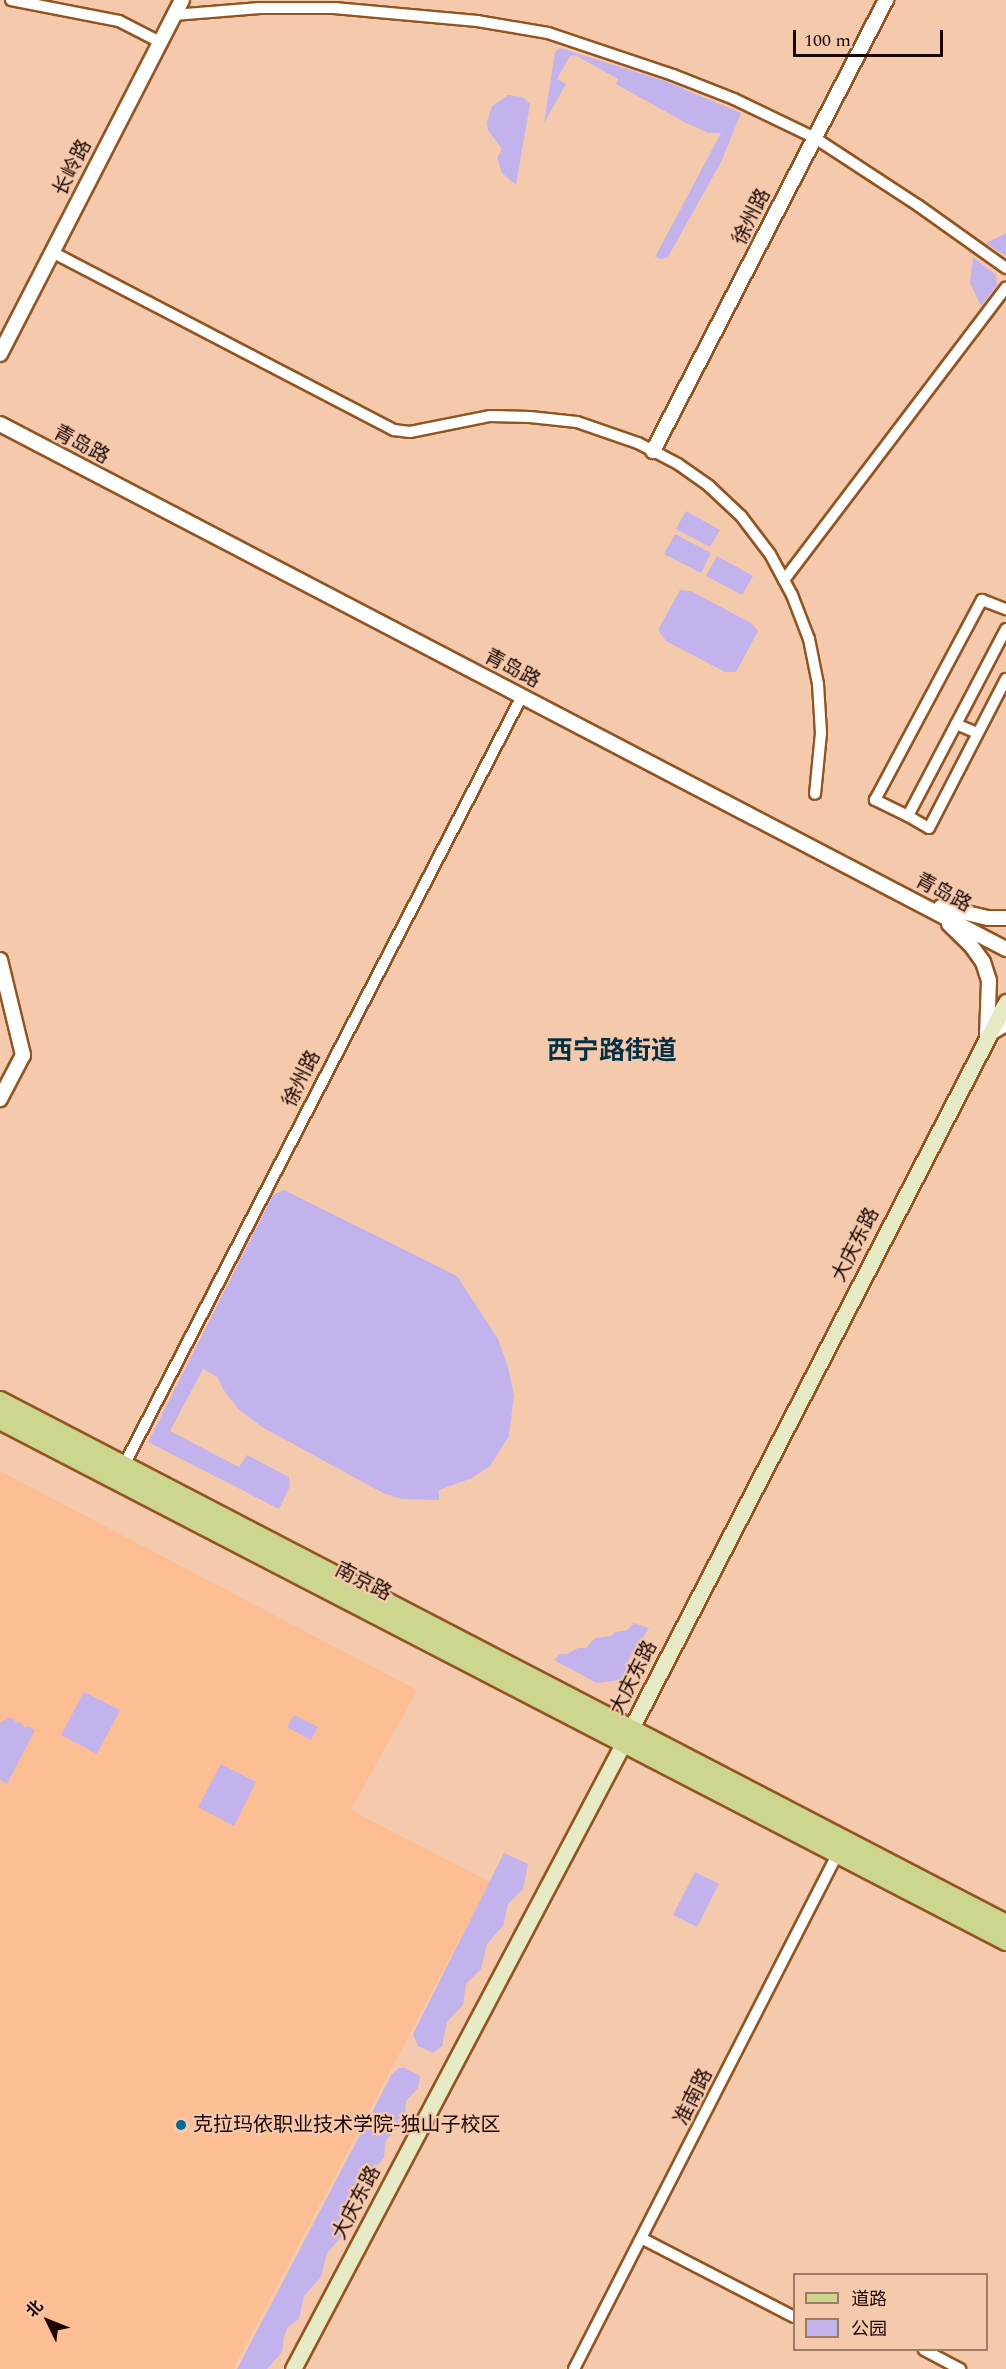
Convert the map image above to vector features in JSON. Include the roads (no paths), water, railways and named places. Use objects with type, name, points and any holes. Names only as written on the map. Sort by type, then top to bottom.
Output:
[{"type":"main road","name":"大庆东路","points":[[293,2369],[633,1736],[987,1035],[1006,1002]]},
{"type":"main road","name":"南京路","points":[[0,1401],[120,1472],[544,1700],[633,1736],[704,1784],[841,1847]]},
{"type":"main road","name":"南京路","points":[[0,1420],[120,1472]]},
{"type":"main road","points":[[633,1736],[841,1847],[1006,1941]]},
{"type":"main road","points":[[841,1847],[1006,1924]]},
{"type":"street","points":[[11,0],[119,21],[160,42]]},
{"type":"street","name":"长岭路","points":[[0,354],[182,0]]},
{"type":"street","name":"徐州路","points":[[653,451],[886,0]]},
{"type":"street","points":[[174,15],[260,8],[334,8],[477,21],[548,33],[673,75],[734,99],[815,138],[919,206],[1006,268]]},
{"type":"street","points":[[52,252],[394,430],[410,432],[490,416],[577,422],[609,431],[653,451],[709,486],[741,516],[770,554],[784,580],[809,639],[818,684],[822,734],[815,794]]},
{"type":"street","points":[[784,580],[1006,288]]},
{"type":"street","name":"青岛路","points":[[0,424],[1006,949]]},
{"type":"street","points":[[1006,609],[982,600],[875,800],[929,828],[1006,680]]},
{"type":"street","points":[[908,816],[1006,629]]},
{"type":"street","name":"徐州路","points":[[120,1472],[522,696]]},
{"type":"street","points":[[956,724],[977,733]]},
{"type":"street","points":[[915,900],[987,918],[1006,918]]},
{"type":"street","points":[[915,900],[952,925],[983,962],[989,981],[987,1035]]},
{"type":"street","points":[[0,960],[23,1055],[0,1099]]},
{"type":"street","points":[[987,1035],[1006,1024]]},
{"type":"street","name":"准南路","points":[[574,2369],[643,2239],[841,1847]]},
{"type":"street","points":[[643,2239],[793,2316]]},
{"type":"street","points":[[928,2351],[960,2369]]},
{"type":"place","name":"克拉玛依职业技术学院-独山子校区","points":[[181,2125]]},
{"type":"district","name":"西宁路街道","points":[[612,1052]]}]
